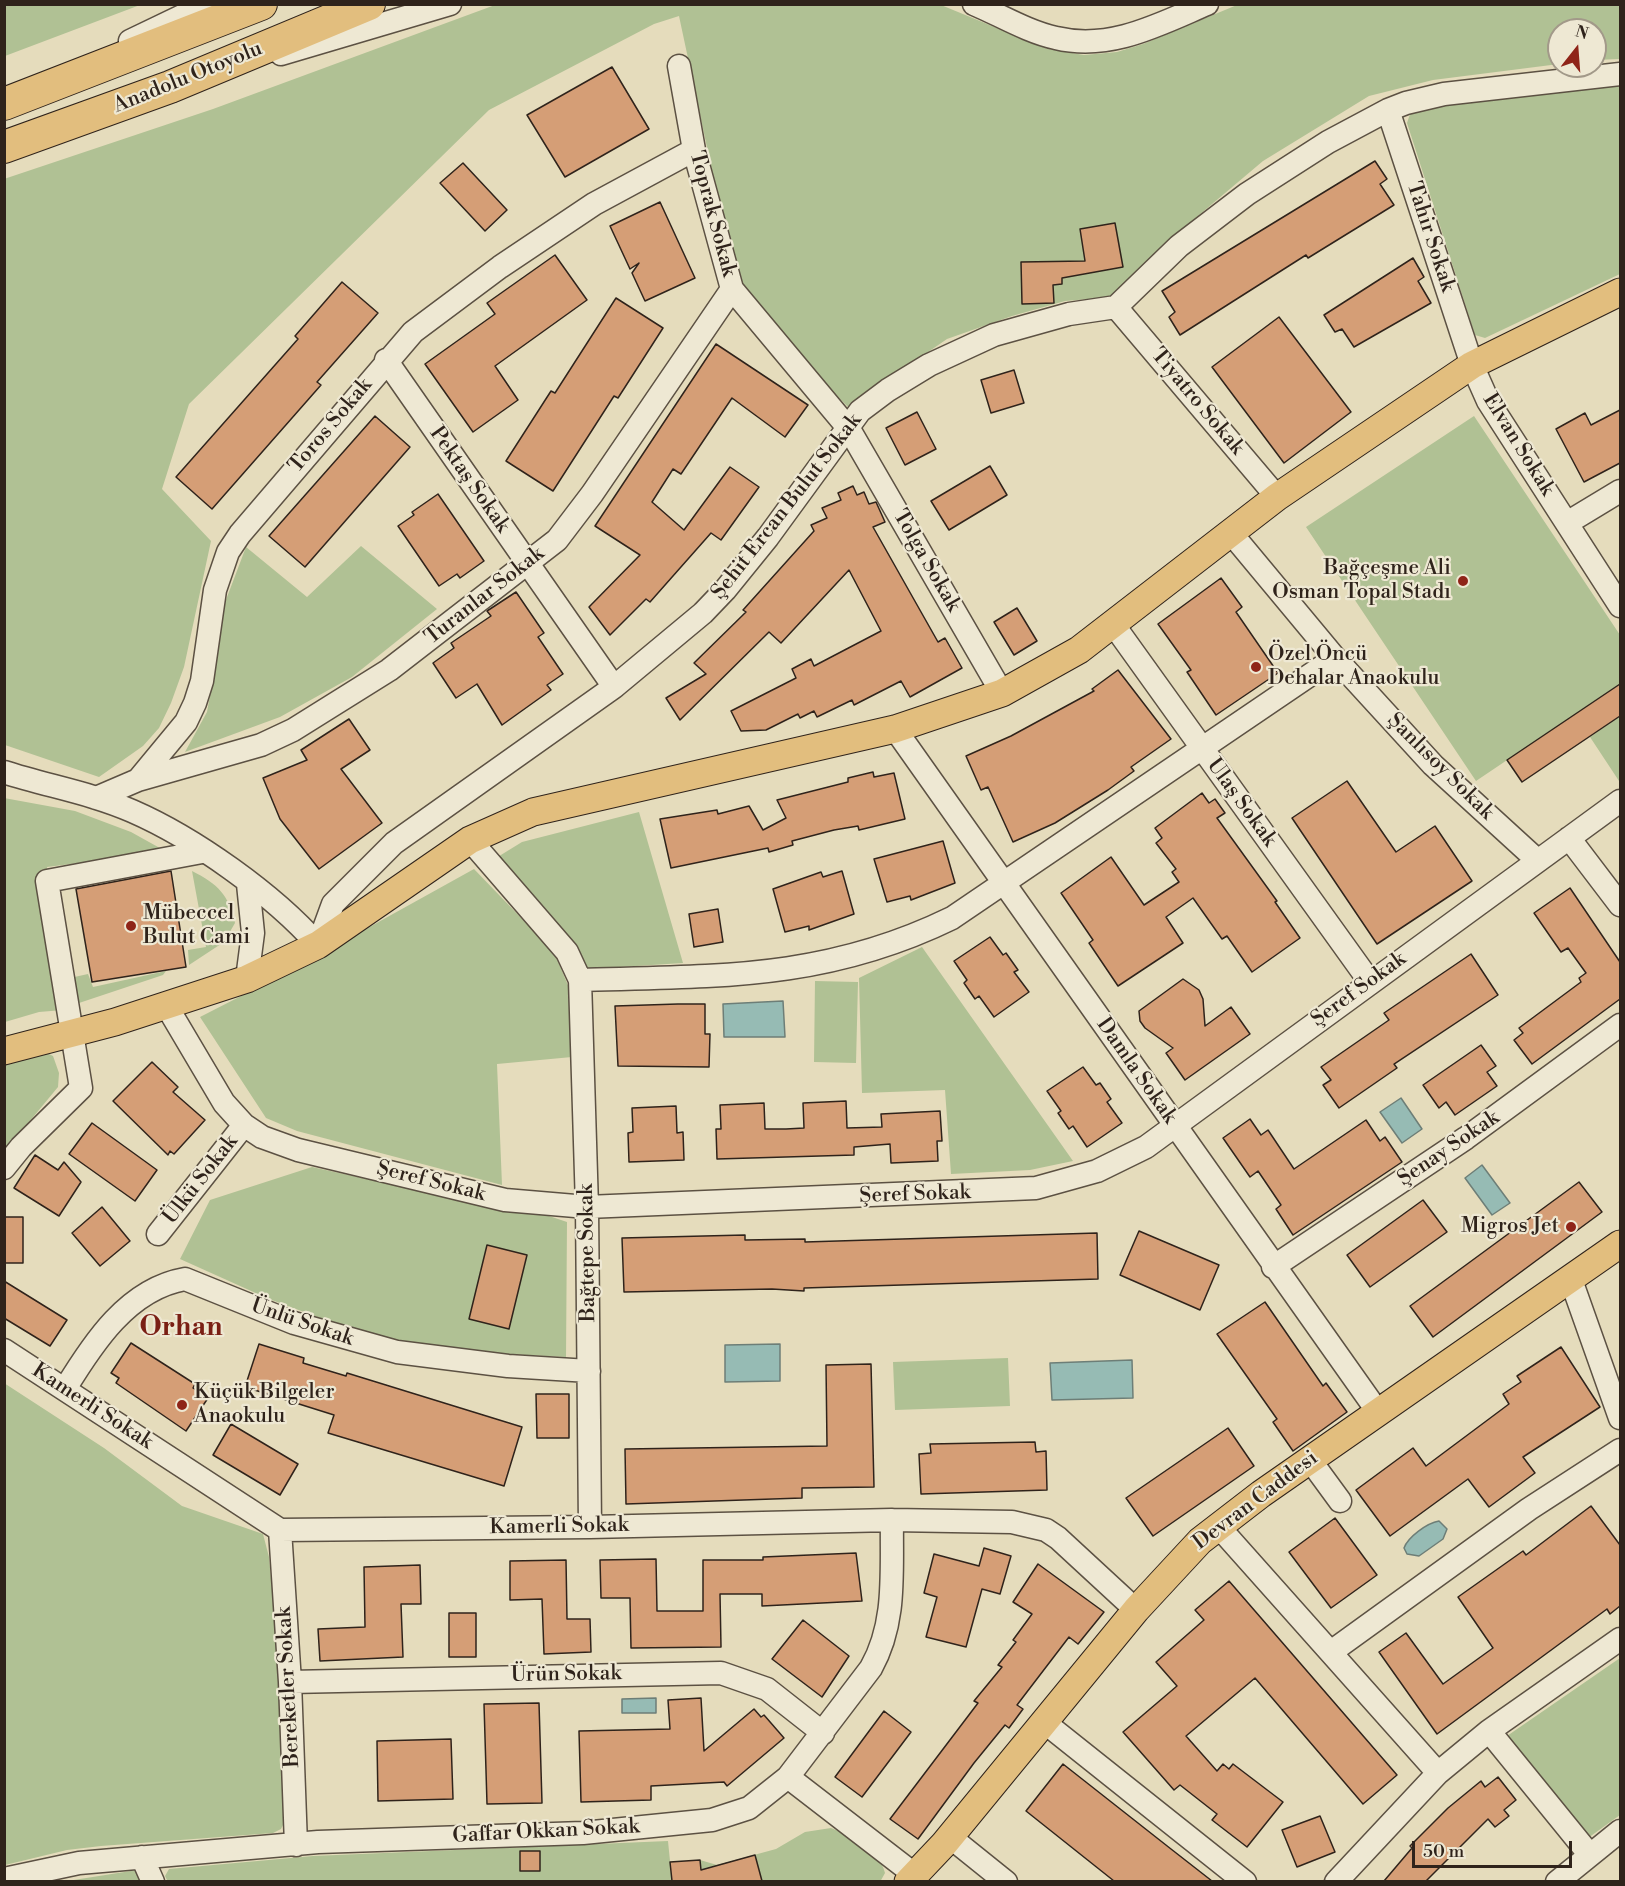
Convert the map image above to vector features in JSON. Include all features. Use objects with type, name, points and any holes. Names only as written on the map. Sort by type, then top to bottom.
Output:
[{"type":"highway","name":"Anadolu Otoyolu","points":[[4,103],[261,4]]},
{"type":"highway","name":"Anadolu Otoyolu","points":[[4,147],[170,87],[369,4]]},
{"type":"main road","points":[[4,1051],[72,1034],[246,978],[318,945],[470,840],[506,822],[568,802],[895,729],[1002,693],[1049,669],[1113,624],[1277,497],[1472,365],[1620,292]]},
{"type":"main road","name":"Devran Caddesi","points":[[911,1878],[950,1837],[1136,1610],[1183,1558],[1218,1526],[1620,1244]]},
{"type":"street","points":[[4,103],[207,4]]},
{"type":"street","points":[[170,87],[450,4]]},
{"type":"street","points":[[974,4],[1055,38],[1094,42],[1132,36],[1207,4]]},
{"type":"street","name":"Toprak Sokak","points":[[679,66],[694,150],[732,289],[849,429]]},
{"type":"street","points":[[1116,307],[1179,246],[1247,194],[1328,142],[1388,110],[1444,94],[1620,74]]},
{"type":"street","name":"Tahir Sokak","points":[[1388,110],[1472,365]]},
{"type":"street","name":"Toros Sokak","points":[[96,798],[138,780],[169,745],[195,703],[202,681],[210,612],[228,552],[240,534],[386,360],[413,332],[500,267],[594,204],[694,150]]},
{"type":"street","name":"Turanlar Sokak","points":[[138,780],[261,745],[293,730],[389,669],[557,540],[574,519],[732,289]]},
{"type":"street","name":"Şehit Ercan Bulut Sokak","points":[[318,945],[333,904],[394,843],[614,687],[677,636],[725,590],[849,429],[860,411],[888,390],[929,365],[977,342],[1032,323],[1116,307]]},
{"type":"street","name":"Tiyatro Sokak","points":[[1116,307],[1277,497]]},
{"type":"street","name":"Pektaş Sokak","points":[[386,360],[614,687]]},
{"type":"street","name":"Elvan Sokak","points":[[1472,365],[1488,401],[1620,606]]},
{"type":"street","name":"Tolga Sokak","points":[[849,429],[1002,693]]},
{"type":"street","points":[[1567,523],[1620,491]]},
{"type":"street","name":"Şanlısoy Sokak","points":[[1231,533],[1335,658],[1433,765],[1537,860]]},
{"type":"street","name":"Ulaş Sokak","points":[[1113,624],[1370,982]]},
{"type":"street","points":[[580,980],[726,976],[830,963],[925,931],[952,918],[1335,658]]},
{"type":"street","name":"Damla Sokak","points":[[895,729],[1273,1267],[1378,1412]]},
{"type":"street","points":[[5,773],[96,798],[154,822],[202,852],[287,912],[318,945]]},
{"type":"street","name":"Şeref Sokak","points":[[166,1005],[224,1103],[243,1125],[262,1137],[298,1150],[530,1204],[588,1207],[1036,1188],[1097,1171],[1146,1147],[1620,801]]},
{"type":"street","points":[[1569,838],[1620,905]]},
{"type":"street","name":"Bağtepe Sokak","points":[[470,840],[567,952],[580,980],[588,1207],[590,1527]]},
{"type":"street","points":[[4,1168],[21,1147],[81,1088],[47,881],[202,852]]},
{"type":"street","points":[[246,978],[253,933],[248,884]]},
{"type":"street","name":"Şenay Sokak","points":[[1273,1267],[1466,1138],[1620,1025]]},
{"type":"street","name":"Ülkü Sokak","points":[[158,1234],[243,1125]]},
{"type":"street","name":"Ünlü Sokak","points":[[65,1389],[90,1348],[122,1314],[153,1290],[185,1279],[294,1323],[397,1352],[508,1366],[589,1371]]},
{"type":"street","points":[[1571,1280],[1620,1418]]},
{"type":"street","name":"Kamerli Sokak","points":[[4,1350],[280,1530],[590,1527],[892,1520],[1012,1522],[1046,1530],[1136,1610]]},
{"type":"street","points":[[1331,1652],[1528,1509],[1620,1450]]},
{"type":"street","points":[[1310,1460],[1340,1501]]},
{"type":"street","name":"Gaffar Okkan Sokak","points":[[4,1880],[79,1863],[296,1845],[583,1833],[712,1820],[749,1808],[788,1777],[871,1668],[887,1632],[891,1609],[892,1520]]},
{"type":"street","points":[[1218,1526],[1438,1773]]},
{"type":"street","name":"Bereketler Sokak","points":[[280,1530],[290,1682],[296,1845]]},
{"type":"street","points":[[1336,1881],[1438,1773],[1489,1731],[1620,1639]]},
{"type":"street","name":"Ürün Sokak","points":[[290,1682],[721,1673],[753,1682],[767,1689],[823,1733]]},
{"type":"street","points":[[1044,1722],[1245,1881]]},
{"type":"street","points":[[1489,1731],[1589,1854]]},
{"type":"street","points":[[788,1777],[911,1878]]},
{"type":"street","points":[[1557,1881],[1620,1831]]},
{"type":"street","points":[[950,1837],[1006,1881]]},
{"type":"street","points":[[142,1857],[153,1881]]},
{"type":"green space","points":[[5,4],[140,4],[140,5],[5,56]]},
{"type":"green space","points":[[495,5],[941,5],[1048,49],[1084,55],[1117,52],[1143,44],[1237,5],[1620,5],[1620,59],[1607,60],[1607,18],[1547,18],[1547,66],[1433,80],[1369,96],[1263,161],[1160,248],[1114,297],[1065,301],[1012,316],[947,339],[848,407],[791,350],[750,303],[731,260],[679,16],[654,24],[489,110],[189,404],[162,489],[211,541],[184,667],[159,728],[143,746],[99,777],[5,745],[4,179],[213,109]]},
{"type":"green space","points":[[1620,84],[1620,274],[1485,338],[1475,335],[1407,123],[1410,114],[1454,103]]},
{"type":"green space","name":"Bağçeşme Ali Osman Topal Stadı","points":[[1474,416],[1620,635],[1620,684],[1476,781],[1306,527]]},
{"type":"green space","points":[[361,546],[437,609],[352,677],[280,717],[185,752],[207,712],[217,657],[221,613],[246,547],[307,597]]},
{"type":"green space","points":[[1620,716],[1620,780],[1619,781],[1590,737]]},
{"type":"green space","points":[[4,798],[75,811],[131,832],[167,852],[47,867],[63,1010],[39,1012],[5,1022]]},
{"type":"green space","points":[[639,812],[683,963],[588,969],[579,954],[496,858],[522,842]]},
{"type":"green space","points":[[474,869],[554,952],[570,990],[572,1057],[497,1064],[502,1185],[297,1131],[266,1118],[200,1017],[292,970]]},
{"type":"green space","points":[[192,871],[221,891],[235,923],[224,942],[189,965],[188,950],[206,947]]},
{"type":"green space","points":[[922,947],[1073,1161],[1030,1170],[951,1174],[945,1090],[862,1093],[859,978]]},
{"type":"green space","points":[[166,971],[163,975],[73,1005],[70,978],[88,974],[93,987]]},
{"type":"green space","points":[[815,981],[858,982],[856,1063],[814,1062]]},
{"type":"green space","points":[[45,1052],[53,1056],[59,1073],[58,1087],[5,1151],[5,1065]]},
{"type":"green space","points":[[312,1167],[503,1209],[537,1212],[567,1222],[566,1357],[451,1351],[374,1338],[269,1299],[180,1259],[210,1200]]},
{"type":"green space","points":[[1008,1358],[1010,1406],[895,1410],[893,1362]]},
{"type":"green space","points":[[4,1383],[104,1448],[182,1506],[263,1534],[269,1557],[279,1663],[285,1821],[281,1829],[273,1833],[67,1850],[5,1865]]},
{"type":"green space","points":[[1620,1658],[1620,1815],[1588,1838],[1507,1736]]},
{"type":"green space","points":[[831,1828],[864,1844],[871,1850],[882,1864],[885,1873],[880,1882],[701,1881],[700,1860],[717,1865],[776,1849],[805,1832]]},
{"type":"green space","points":[[668,1841],[672,1881],[168,1882],[165,1876],[169,1869],[313,1856]]},
{"type":"green space","points":[[137,1870],[143,1882],[61,1882]]},
{"type":"water","points":[[783,1001],[785,1037],[724,1037],[723,1004]]},
{"type":"water","points":[[1401,1098],[1422,1129],[1402,1143],[1380,1112]]},
{"type":"water","points":[[1482,1165],[1510,1203],[1492,1215],[1465,1178]]},
{"type":"water","points":[[780,1344],[780,1381],[725,1382],[725,1345]]},
{"type":"water","points":[[1132,1360],[1133,1398],[1052,1400],[1050,1363]]},
{"type":"water","points":[[1439,1521],[1447,1529],[1443,1539],[1419,1556],[1407,1554],[1404,1548],[1409,1539]]},
{"type":"water","points":[[656,1698],[656,1713],[622,1713],[622,1699]]},
{"type":"building","points":[[612,67],[649,129],[565,177],[527,115]]},
{"type":"building","points":[[1375,161],[1387,179],[1380,184],[1394,205],[1308,258],[1306,255],[1180,335],[1169,317],[1175,312],[1162,291]]},
{"type":"building","points":[[463,163],[507,210],[485,231],[440,183]]},
{"type":"building","points":[[660,202],[695,278],[645,301],[632,273],[639,263],[630,269],[610,226]]},
{"type":"building","points":[[1115,223],[1123,267],[1062,278],[1062,284],[1053,285],[1054,303],[1022,304],[1021,262],[1085,261],[1080,229]]},
{"type":"building","points":[[555,255],[587,300],[495,366],[518,400],[473,432],[425,364],[495,314],[487,303]]},
{"type":"building","points":[[1413,258],[1424,277],[1418,281],[1431,303],[1354,347],[1342,329],[1335,332],[1324,315]]},
{"type":"building","points":[[342,282],[378,313],[317,382],[321,385],[212,509],[176,477],[298,339],[295,336]]},
{"type":"building","points":[[616,298],[663,328],[618,398],[614,396],[553,491],[506,461],[551,391],[555,393]]},
{"type":"building","points":[[1279,317],[1351,412],[1284,463],[1212,367]]},
{"type":"building","points":[[716,344],[808,405],[785,437],[732,398],[681,474],[673,469],[652,502],[684,530],[730,467],[759,487],[721,540],[711,533],[650,602],[646,599],[610,635],[589,607],[640,555],[595,526]]},
{"type":"building","points":[[1014,370],[1024,403],[991,413],[981,380]]},
{"type":"building","points":[[1620,410],[1620,463],[1584,482],[1556,429],[1585,413],[1591,425]]},
{"type":"building","points":[[917,412],[936,449],[905,465],[886,428]]},
{"type":"building","points":[[375,416],[410,447],[305,567],[269,536]]},
{"type":"building","points":[[990,466],[1007,495],[949,530],[931,501]]},
{"type":"building","points":[[853,486],[857,495],[864,492],[869,504],[876,502],[885,522],[873,527],[938,642],[945,638],[962,668],[910,697],[901,681],[854,705],[852,700],[817,717],[814,711],[800,718],[798,714],[766,730],[741,731],[731,711],[796,678],[792,669],[811,659],[814,666],[881,631],[849,570],[781,643],[769,632],[680,720],[666,698],[706,674],[694,663],[746,612],[743,610],[814,531],[811,525],[827,518],[822,508],[841,500],[838,493]]},
{"type":"building","points":[[438,494],[484,561],[460,578],[457,574],[439,586],[398,526],[414,515],[412,512]]},
{"type":"building","points":[[1221,578],[1242,607],[1236,612],[1278,673],[1216,715],[1187,672],[1191,670],[1158,624]]},
{"type":"building","points":[[516,592],[544,633],[538,637],[563,674],[547,685],[551,690],[502,725],[477,684],[456,698],[433,663],[454,648],[451,643],[491,616],[487,611]]},
{"type":"building","points":[[1017,608],[1037,641],[1014,655],[994,622]]},
{"type":"building","points":[[1118,670],[1171,739],[1131,767],[1134,771],[1108,790],[1055,823],[1013,842],[988,787],[981,790],[966,756],[1011,736],[1094,691],[1092,689]]},
{"type":"building","points":[[1620,684],[1620,716],[1522,782],[1507,760]]},
{"type":"building","points":[[349,719],[370,750],[341,769],[382,823],[319,869],[280,819],[263,778],[307,760],[301,750]]},
{"type":"building","points":[[873,772],[874,777],[894,773],[905,819],[859,830],[858,826],[834,830],[792,841],[793,845],[769,852],[768,848],[671,868],[660,819],[717,810],[718,814],[749,806],[763,830],[786,818],[777,800],[848,782],[848,778]]},
{"type":"building","points":[[1347,781],[1396,852],[1435,826],[1472,881],[1377,944],[1292,818]]},
{"type":"building","points":[[1202,793],[1209,803],[1215,799],[1225,813],[1217,818],[1277,901],[1275,902],[1300,938],[1252,972],[1227,936],[1222,939],[1193,898],[1166,917],[1183,943],[1118,986],[1089,943],[1093,940],[1061,893],[1111,857],[1144,905],[1179,882],[1172,872],[1176,869],[1156,843],[1162,838],[1155,828]]},
{"type":"building","points":[[943,841],[955,883],[911,900],[910,896],[887,902],[874,859]]},
{"type":"building","name":"Mübeccel Bulut Cami","points":[[171,871],[186,967],[92,982],[76,889]]},
{"type":"building","points":[[842,871],[854,914],[809,930],[809,926],[785,932],[773,889],[821,872],[823,877]]},
{"type":"building","points":[[1570,888],[1620,962],[1620,999],[1532,1064],[1514,1040],[1523,1033],[1519,1028],[1581,982],[1579,978],[1586,973],[1568,948],[1561,952],[1534,913]]},
{"type":"building","points":[[718,909],[723,942],[694,947],[689,914]]},
{"type":"building","points":[[990,937],[1003,955],[1006,953],[1018,970],[1014,972],[1029,992],[994,1017],[979,996],[975,999],[964,983],[967,980],[954,961]]},
{"type":"building","points":[[1471,954],[1498,995],[1394,1064],[1397,1068],[1339,1108],[1323,1085],[1331,1080],[1321,1067],[1389,1020],[1384,1013]]},
{"type":"building","points":[[1183,979],[1199,990],[1203,999],[1205,1026],[1231,1007],[1250,1034],[1185,1080],[1166,1053],[1173,1048],[1145,1028],[1140,1021],[1139,1011]]},
{"type":"building","points":[[705,1004],[705,1034],[710,1034],[709,1067],[618,1066],[615,1006]]},
{"type":"building","points":[[1481,1045],[1496,1066],[1487,1072],[1497,1086],[1455,1115],[1446,1102],[1439,1108],[1423,1085]]},
{"type":"building","points":[[152,1062],[178,1087],[173,1092],[205,1120],[174,1154],[170,1151],[168,1155],[113,1101]]},
{"type":"building","points":[[1083,1067],[1096,1085],[1100,1083],[1111,1099],[1107,1102],[1122,1123],[1087,1147],[1073,1126],[1069,1129],[1058,1113],[1061,1111],[1047,1091]]},
{"type":"building","points":[[846,1101],[847,1128],[882,1127],[881,1114],[940,1111],[942,1141],[937,1141],[938,1161],[891,1163],[890,1144],[854,1147],[854,1155],[717,1159],[716,1129],[721,1129],[720,1105],[764,1103],[765,1129],[786,1129],[804,1128],[803,1103]]},
{"type":"building","points":[[676,1106],[677,1133],[683,1132],[684,1160],[629,1162],[628,1133],[633,1132],[632,1108]]},
{"type":"building","points":[[1250,1119],[1261,1135],[1268,1130],[1294,1169],[1366,1120],[1380,1141],[1385,1137],[1402,1162],[1293,1235],[1276,1209],[1281,1205],[1258,1171],[1250,1177],[1223,1138]]},
{"type":"building","points":[[92,1123],[157,1170],[135,1201],[69,1154]]},
{"type":"building","points":[[35,1155],[58,1170],[64,1162],[81,1182],[59,1216],[14,1188]]},
{"type":"building","points":[[1579,1182],[1602,1212],[1433,1337],[1410,1306]]},
{"type":"building","points":[[1423,1200],[1447,1232],[1370,1287],[1347,1255]]},
{"type":"building","points":[[102,1207],[130,1241],[100,1266],[72,1233]]},
{"type":"building","points":[[4,1217],[23,1217],[23,1263],[4,1263]]},
{"type":"building","points":[[1139,1231],[1219,1265],[1200,1310],[1120,1275]]},
{"type":"building","points":[[1097,1233],[1098,1279],[804,1288],[804,1291],[772,1289],[624,1292],[622,1238],[745,1235],[745,1240],[805,1239],[805,1242]]},
{"type":"building","points":[[487,1245],[527,1255],[509,1329],[469,1319]]},
{"type":"building","points":[[4,1281],[67,1320],[50,1346],[4,1318]]},
{"type":"building","points":[[1265,1302],[1323,1386],[1326,1383],[1347,1412],[1293,1451],[1273,1422],[1277,1419],[1217,1334]]},
{"type":"building","points":[[131,1343],[195,1384],[193,1388],[208,1398],[186,1431],[116,1383],[119,1378],[111,1373]]},
{"type":"building","points":[[259,1344],[304,1358],[303,1363],[346,1376],[347,1373],[522,1427],[504,1486],[328,1433],[334,1415],[245,1387]]},
{"type":"building","points":[[1561,1347],[1600,1407],[1523,1457],[1535,1473],[1489,1507],[1468,1479],[1390,1536],[1356,1490],[1413,1448],[1426,1466],[1509,1404],[1503,1394],[1521,1382],[1517,1376]]},
{"type":"building","points":[[871,1364],[874,1487],[802,1488],[802,1498],[626,1504],[625,1449],[827,1446],[826,1365]]},
{"type":"building","points":[[536,1394],[569,1394],[569,1438],[537,1438]]},
{"type":"building","points":[[231,1424],[298,1464],[280,1495],[213,1455]]},
{"type":"building","points":[[1228,1428],[1254,1466],[1153,1536],[1126,1498]]},
{"type":"building","points":[[1035,1442],[1036,1452],[1046,1451],[1047,1490],[921,1494],[919,1454],[931,1453],[930,1444]]},
{"type":"building","points":[[1591,1506],[1620,1545],[1620,1606],[1610,1614],[1607,1609],[1437,1734],[1379,1652],[1406,1633],[1443,1684],[1493,1648],[1458,1597],[1523,1551],[1526,1555]]},
{"type":"building","points":[[1335,1518],[1377,1575],[1331,1608],[1289,1552]]},
{"type":"building","points":[[984,1548],[1011,1556],[1000,1594],[982,1589],[966,1647],[926,1637],[937,1597],[924,1593],[934,1554],[979,1566]]},
{"type":"building","points":[[856,1553],[862,1601],[762,1606],[762,1594],[720,1594],[721,1647],[631,1648],[630,1598],[601,1598],[600,1560],[656,1559],[657,1611],[703,1611],[703,1560],[763,1560],[763,1557]]},
{"type":"building","points":[[566,1560],[567,1619],[590,1619],[591,1652],[544,1654],[542,1599],[510,1600],[510,1561]]},
{"type":"building","points":[[1038,1564],[1104,1612],[1078,1644],[1069,1637],[1017,1705],[1023,1709],[1009,1728],[1005,1725],[918,1839],[890,1819],[978,1703],[974,1701],[1002,1667],[998,1665],[1016,1642],[1013,1640],[1032,1614],[1013,1602]]},
{"type":"building","points":[[420,1565],[421,1604],[401,1604],[403,1657],[320,1661],[318,1629],[365,1627],[364,1567]]},
{"type":"building","points":[[1229,1581],[1397,1775],[1363,1804],[1255,1678],[1186,1736],[1217,1771],[1223,1764],[1229,1769],[1233,1764],[1283,1802],[1247,1847],[1212,1820],[1217,1814],[1180,1785],[1174,1790],[1123,1732],[1177,1686],[1156,1662],[1204,1620],[1195,1610]]},
{"type":"building","points":[[449,1613],[476,1613],[476,1657],[449,1657]]},
{"type":"building","points":[[803,1620],[849,1656],[822,1697],[772,1659]]},
{"type":"building","points":[[701,1698],[704,1751],[754,1709],[761,1717],[764,1715],[784,1738],[727,1786],[724,1782],[651,1786],[651,1800],[581,1802],[579,1731],[670,1729],[668,1700]]},
{"type":"building","points":[[539,1703],[542,1803],[487,1804],[484,1704]]},
{"type":"building","points":[[884,1711],[911,1732],[862,1797],[835,1777]]},
{"type":"building","points":[[451,1739],[453,1799],[378,1801],[377,1741]]},
{"type":"building","points":[[1063,1764],[1212,1881],[1114,1881],[1026,1811]]},
{"type":"building","points":[[1498,1777],[1516,1800],[1504,1810],[1509,1816],[1495,1827],[1488,1819],[1426,1881],[1384,1881],[1412,1848],[1410,1846],[1448,1808],[1481,1781],[1485,1787]]},
{"type":"building","points":[[1320,1816],[1335,1852],[1297,1867],[1282,1830]]},
{"type":"building","points":[[520,1851],[540,1851],[540,1871],[520,1871]]},
{"type":"building","points":[[755,1855],[762,1881],[672,1881],[670,1862],[700,1860],[701,1870]]},
{"type":"place","name":"Bağçeşme Ali Osman Topal Stadı","points":[[1463,581]]},
{"type":"place","name":"Özel Öncü Dehalar Anaokulu","points":[[1256,667]]},
{"type":"place","name":"Mübeccel Bulut Cami","points":[[131,926]]},
{"type":"place","name":"Migros Jet","points":[[1571,1227]]},
{"type":"place","name":"Küçük Bilgeler Anaokulu","points":[[182,1405]]},
{"type":"district","name":"Orhan","points":[[181,1329]]}]
